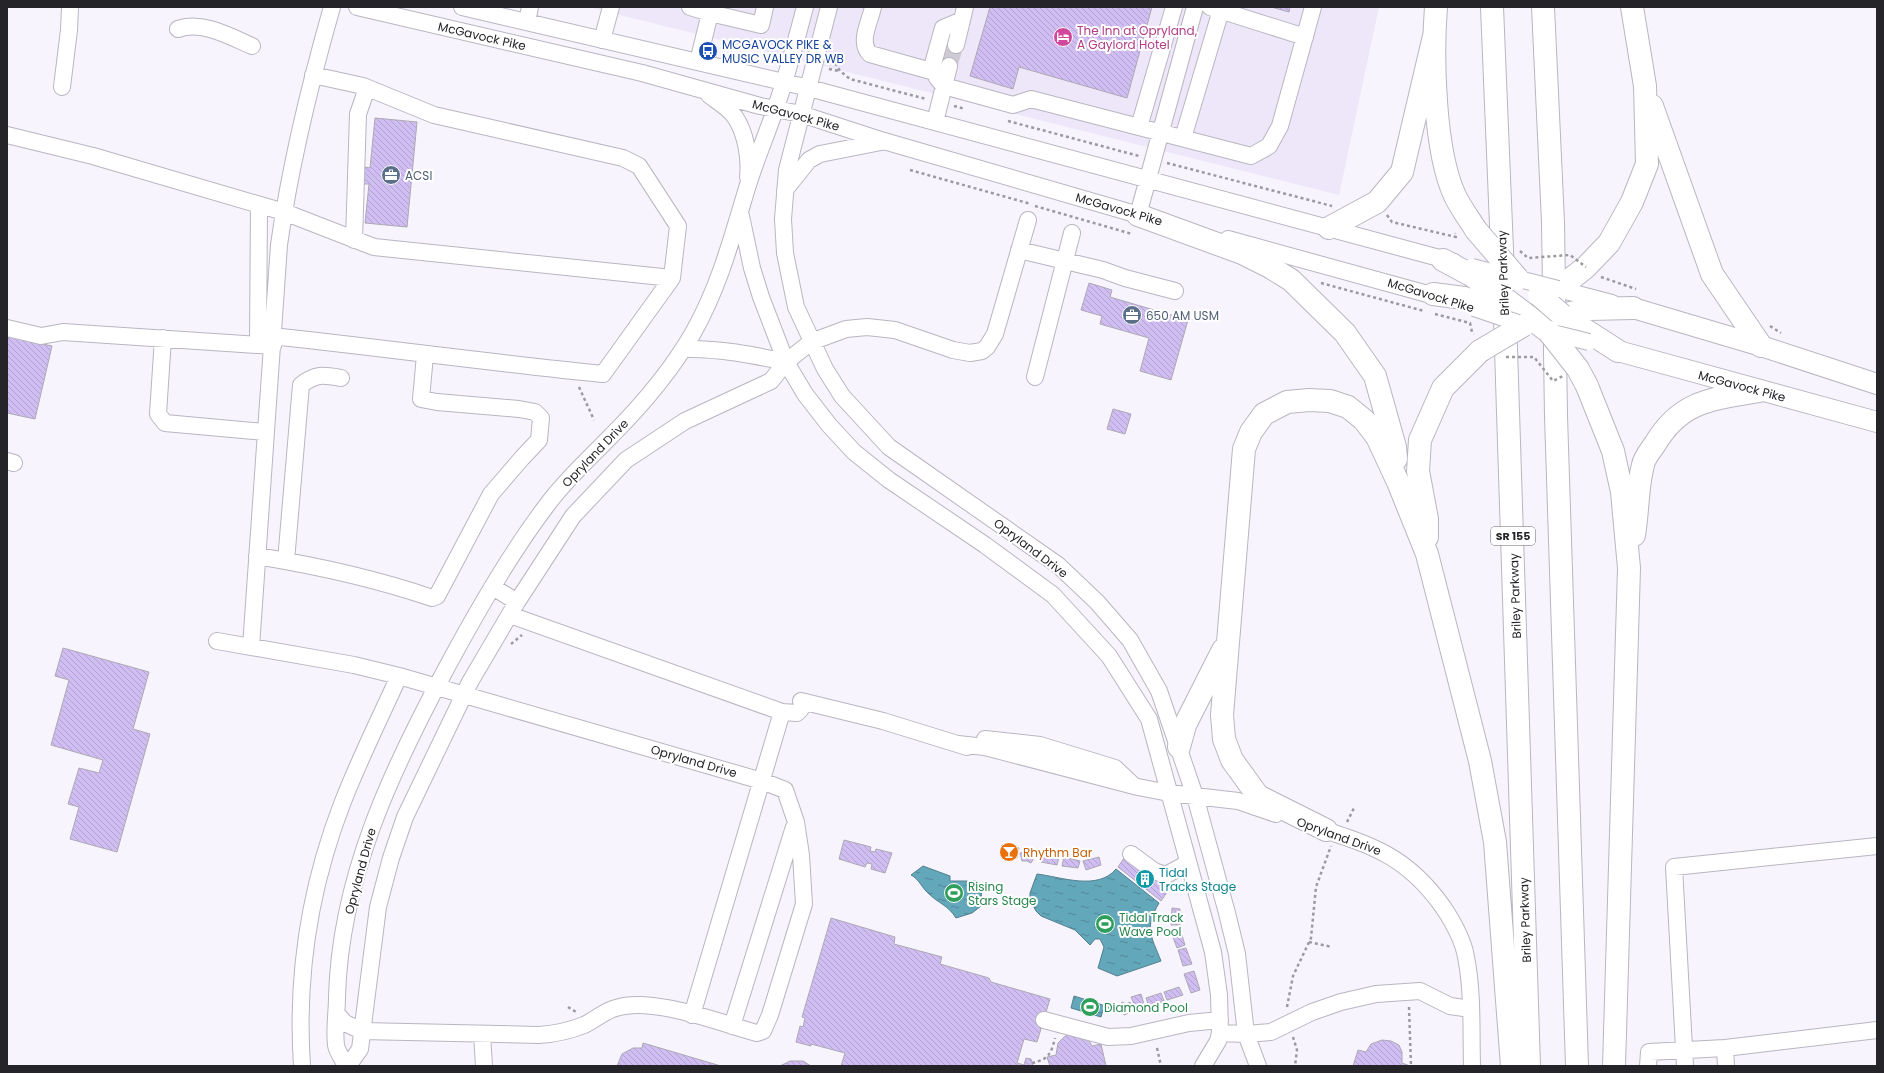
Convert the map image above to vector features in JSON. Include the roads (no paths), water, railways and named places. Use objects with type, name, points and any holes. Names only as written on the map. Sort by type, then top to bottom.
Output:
[{"type":"highway","points":[[1436,7],[1434,36],[1437,103],[1443,159],[1455,196],[1476,230],[1518,279],[1548,292]]},
{"type":"highway","name":"Briley Parkway","points":[[1492,7],[1510,444],[1530,1066]]},
{"type":"highway","points":[[1543,7],[1553,222],[1556,424],[1577,1066]]},
{"type":"highway","points":[[1433,294],[1473,304],[1508,300],[1548,292],[1586,267],[1609,243],[1632,202],[1647,164],[1645,86],[1632,7]]},
{"type":"highway","points":[[1329,228],[1377,202],[1402,172],[1434,36]]},
{"type":"highway","points":[[1645,86],[1712,274],[1761,346]]},
{"type":"highway","points":[[1138,215],[1242,253],[1270,267],[1291,280],[1345,333],[1375,376],[1395,447],[1398,482]]},
{"type":"highway","points":[[1443,260],[1471,271],[1508,300],[1543,323],[1589,338],[1618,352]]},
{"type":"highway","points":[[1548,292],[1543,323],[1583,377],[1613,451],[1622,492],[1629,568]]},
{"type":"highway","points":[[1427,554],[1427,519],[1418,470],[1420,440],[1443,388],[1481,344],[1543,323],[1589,303],[1633,308]]},
{"type":"highway","points":[[1614,1066],[1629,568],[1643,464],[1660,435],[1676,418],[1691,406],[1709,399],[1759,391]]},
{"type":"highway","points":[[1332,832],[1258,796],[1232,760],[1224,739],[1222,714],[1244,449],[1251,432],[1264,414],[1287,402],[1309,400],[1330,401],[1348,407],[1364,420],[1377,437],[1398,482],[1427,554],[1480,761],[1495,842],[1512,1066]]},
{"type":"highway","points":[[1179,747],[1185,725],[1228,638]]},
{"type":"main road","points":[[1633,308],[1761,346],[1877,384]]},
{"type":"main road","name":"McGavock Pike","points":[[1618,352],[1877,422]]},
{"type":"street","points":[[62,87],[69,30],[70,7]]},
{"type":"street","points":[[251,646],[265,432],[268,342],[279,245],[284,212],[313,75],[332,7]]},
{"type":"street","name":"McGavock Pike","points":[[358,7],[642,73],[776,109],[801,114],[884,141],[1138,215],[1433,294]]},
{"type":"street","name":"McGavock Pike","points":[[462,7],[528,15],[602,40],[809,88],[1443,260]]},
{"type":"street","points":[[602,40],[611,7]]},
{"type":"street","points":[[690,7],[761,25],[765,7]]},
{"type":"street","name":"Opryland Drive","points":[[805,7],[785,82],[747,188],[724,267],[695,330],[684,349],[662,380],[640,407],[577,469],[548,503],[475,615],[436,687],[377,810],[363,851],[349,903],[342,945],[338,985],[336,1047],[347,1066],[360,1049],[378,906],[391,858],[406,817],[463,695],[514,608],[573,516],[626,460],[685,421],[771,381],[786,362],[811,342],[846,329],[867,327],[895,330],[953,350],[970,353],[982,351],[987,347],[995,334],[1028,220]]},
{"type":"street","name":"Opryland Drive","points":[[829,7],[787,170],[784,190],[783,219],[785,253],[796,307],[811,342],[842,396],[863,421],[889,447],[1058,565],[1097,602],[1130,640],[1159,691],[1195,796],[1237,954],[1246,1034],[1258,1066]]},
{"type":"street","points":[[874,7],[864,43],[865,50],[870,54],[931,71],[944,86],[1013,105],[1031,98],[1251,156],[1269,146],[1280,126],[1313,7]]},
{"type":"street","points":[[1139,127],[1174,7]]},
{"type":"street","points":[[1138,215],[1195,7]]},
{"type":"street","points":[[1183,138],[1207,58],[1215,9],[1305,36]]},
{"type":"street","points":[[698,62],[710,13]]},
{"type":"street","points":[[931,71],[943,28],[964,14]]},
{"type":"street","points":[[956,45],[964,14]]},
{"type":"street","points":[[178,29],[186,26],[214,30],[252,46]]},
{"type":"street","points":[[1184,50],[1207,58]]},
{"type":"street","points":[[935,122],[949,66]]},
{"type":"street","points":[[7,328],[41,336],[63,332],[386,348],[425,355],[603,374],[672,278],[678,226],[639,166],[623,158],[434,115],[367,88],[313,75]]},
{"type":"street","points":[[354,240],[358,114],[367,88]]},
{"type":"street","points":[[703,90],[735,117],[741,128],[749,166],[747,188]]},
{"type":"street","points":[[7,135],[93,156],[284,212],[374,248],[672,278]]},
{"type":"street","points":[[784,190],[809,160],[820,154],[884,141]]},
{"type":"street","points":[[259,205],[268,342]]},
{"type":"street","name":"Opryland Drive","points":[[740,213],[752,268],[761,297],[786,362],[805,394],[829,425],[854,452],[889,480],[985,544],[1053,595],[1109,656],[1149,719],[1213,952],[1219,995],[1219,1031]]},
{"type":"street","points":[[1034,377],[1072,233]]},
{"type":"street","points":[[1019,250],[1103,270],[1125,278],[1175,291]]},
{"type":"street","points":[[1471,271],[1518,279]]},
{"type":"street","points":[[1548,292],[1589,303]]},
{"type":"street","name":"McGavock Pike","points":[[1473,304],[1543,323]]},
{"type":"street","points":[[163,338],[158,414],[165,423],[265,432]]},
{"type":"street","points":[[684,349],[703,348],[761,356],[786,362]]},
{"type":"street","points":[[257,556],[359,575],[432,598],[437,596],[491,494],[539,440],[541,418],[535,412],[519,409],[437,402],[421,399],[425,355]]},
{"type":"street","points":[[286,561],[301,385],[310,377],[321,375],[341,378]]},
{"type":"street","points":[[493,587],[514,608],[782,712],[793,714],[797,713],[801,705],[883,721],[1169,793]]},
{"type":"street","name":"Opryland Drive","points":[[217,641],[354,665],[399,676],[762,781],[785,790],[796,822]]},
{"type":"street","points":[[302,1066],[303,972],[307,935],[322,864],[342,803],[399,676]]},
{"type":"street","points":[[692,1015],[782,712]]},
{"type":"street","points":[[959,741],[1020,765],[1101,788],[1121,792],[1131,783]]},
{"type":"street","points":[[959,741],[1040,745],[1116,768],[1131,783]]},
{"type":"street","name":"Opryland Drive","points":[[1169,793],[1238,801],[1332,832],[1382,850],[1402,863],[1423,881],[1449,916],[1463,944],[1469,975],[1472,1066]]},
{"type":"street","points":[[337,1014],[345,1023],[362,1031],[539,1035],[557,1034],[584,1025],[608,1011],[626,1006],[645,1004],[671,1009],[757,1033],[766,1027],[804,904],[801,855],[796,822]]},
{"type":"street","points":[[732,1026],[796,822]]},
{"type":"street","points":[[1685,1059],[1674,867],[1877,846]]},
{"type":"street","points":[[1131,854],[1154,871],[1166,874],[1188,863]]},
{"type":"street","points":[[1051,1022],[1108,1037],[1131,1036],[1189,1023],[1219,1031],[1246,1034],[1271,1032],[1312,1012],[1341,1002],[1376,994],[1420,991],[1450,1006],[1471,1010]]},
{"type":"street","points":[[1648,1066],[1649,1052],[1685,1059],[1725,1048],[1877,1030]]},
{"type":"street","points":[[1203,1066],[1219,1031]]},
{"type":"street","points":[[482,1034],[484,1066]]},
{"type":"street","points":[[1725,1048],[1726,1066]]},
{"type":"water","name":"Rising Stars Stage","points":[[923,866],[950,876],[950,881],[978,881],[982,886],[981,901],[985,903],[972,913],[956,918],[947,907],[932,897],[911,875]]},
{"type":"water","name":"Tidal Track Wave Pool","points":[[1116,869],[1159,903],[1154,912],[1150,926],[1152,938],[1161,961],[1117,976],[1098,968],[1104,947],[1100,939],[1095,939],[1090,945],[1075,930],[1041,916],[1036,911],[1030,900],[1030,893],[1037,874],[1068,880],[1089,881],[1108,876]]},
{"type":"water","name":"Diamond Pool","points":[[1074,996],[1109,1007],[1107,1011],[1103,1010],[1101,1017],[1071,1008]]},
{"type":"tunnel","points":[[949,66],[956,45]]},
{"type":"place","name":"The Inn at Opryland, A Gaylord Hotel","points":[[1063,37]]},
{"type":"place","name":"MCGAVOCK PIKE & MUSIC VALLEY DR WB","points":[[708,51]]},
{"type":"place","name":"ACSI","points":[[391,175]]},
{"type":"place","name":"650 AM USM","points":[[1132,315]]},
{"type":"place","name":"Rhythm Bar","points":[[1009,852]]},
{"type":"place","name":"Tidal Tracks Stage","points":[[1145,879]]},
{"type":"place","name":"Rising Stars Stage","points":[[954,893]]},
{"type":"place","name":"Tidal Track Wave Pool","points":[[1105,924]]},
{"type":"place","name":"Diamond Pool","points":[[1090,1007]]}]
